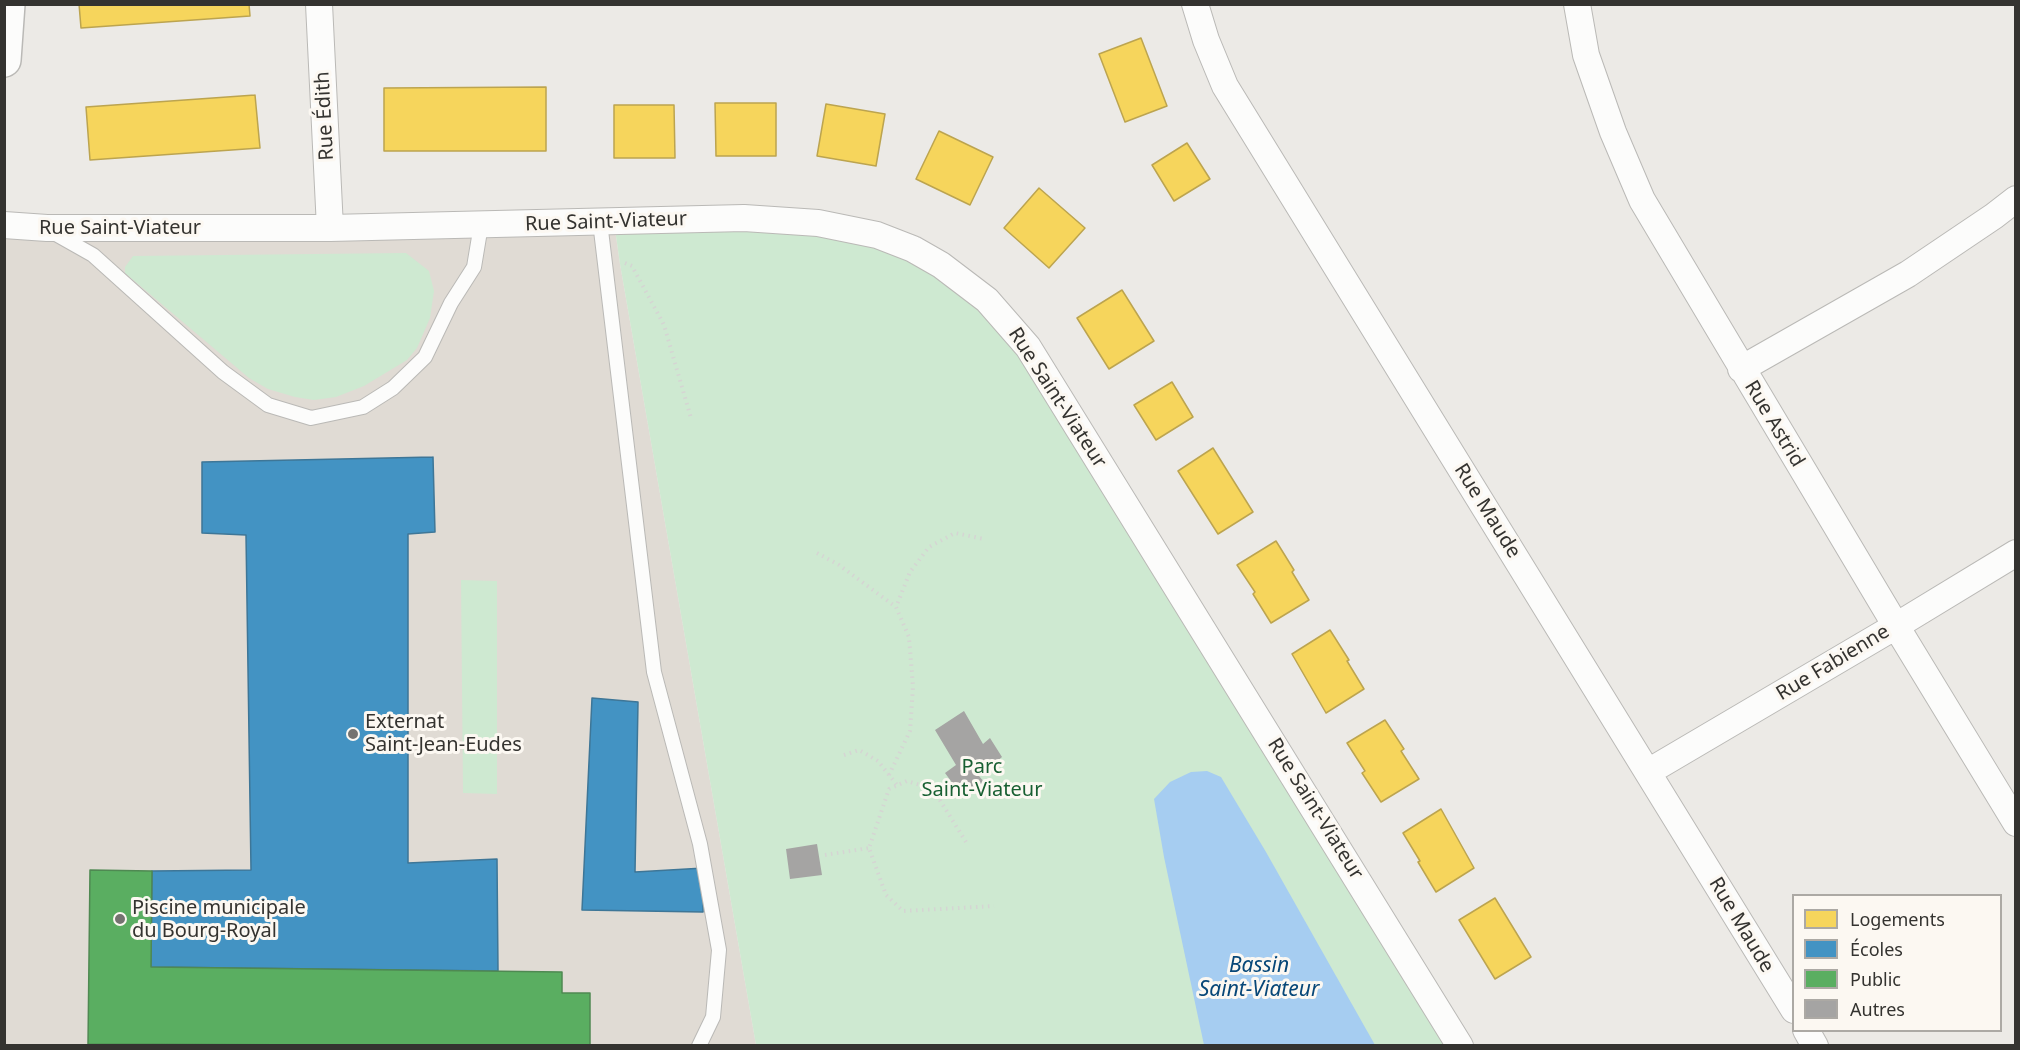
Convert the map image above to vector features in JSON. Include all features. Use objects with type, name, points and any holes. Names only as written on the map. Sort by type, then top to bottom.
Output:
[{"type":"main road","points":[[4,60],[8,4]]},
{"type":"street","name":"Rue Édith","points":[[319,4],[330,228]]},
{"type":"street","name":"Rue Maude","points":[[1196,4],[1206,40],[1225,86],[1792,1007]]},
{"type":"street","name":"Rue Astrid","points":[[1577,4],[1586,55],[1613,132],[1642,200],[2016,823]]},
{"type":"street","points":[[1742,369],[1908,274],[2016,199]]},
{"type":"street","name":"Rue Saint-Viateur","points":[[4,225],[47,228],[330,228],[744,218],[818,223],[877,235],[913,249],[941,265],[987,300],[1028,347],[1460,1046]]},
{"type":"street","name":"Rue Fabienne","points":[[1648,772],[2016,553]]},
{"type":"street","points":[[1807,1032],[1815,1046]]},
{"type":"lane","points":[[600,222],[654,672],[700,844],[719,950],[713,1017],[699,1046]]},
{"type":"lane","points":[[47,228],[93,255],[223,372],[268,405],[311,418],[363,407],[393,388],[425,357],[451,303],[474,267],[481,225]]},
{"type":"path","points":[[604,256],[632,266],[663,325],[691,418]]},
{"type":"path","points":[[896,607],[910,572],[929,548],[954,533],[984,539]]},
{"type":"path","points":[[817,553],[839,565],[896,607],[909,637],[913,687],[910,731],[889,775]]},
{"type":"path","points":[[844,754],[859,750],[878,761],[897,785]]},
{"type":"path","points":[[966,842],[933,789],[907,780],[889,789],[869,848],[886,895],[903,911],[994,906]]},
{"type":"path","points":[[825,855],[869,848]]},
{"type":"shaded area","name":"Externat Saint-Jean-Eudes","points":[[614,222],[756,1045],[5,1045],[4,225]]},
{"type":"green space","name":"Parc Saint-Viateur","points":[[614,222],[877,235],[987,300],[1460,1045],[756,1045]]},
{"type":"green space","points":[[406,253],[429,271],[434,291],[430,318],[417,348],[407,360],[364,386],[336,397],[314,400],[268,389],[249,378],[125,273],[125,267],[133,256]]},
{"type":"green space","points":[[461,580],[497,581],[497,794],[463,793]]},
{"type":"water","name":"Bassin Saint-Viateur","points":[[1207,771],[1221,777],[1375,1045],[1204,1045],[1154,799],[1170,782],[1191,772]]},
{"type":"building: Logements","points":[[79,4],[249,4],[250,16],[81,28]]},
{"type":"building: Logements","points":[[1141,38],[1167,106],[1125,122],[1099,54]]},
{"type":"building: Logements","points":[[546,87],[546,151],[384,151],[384,88]]},
{"type":"building: Logements","points":[[255,95],[260,148],[90,160],[86,107]]},
{"type":"building: Logements","points":[[715,103],[776,103],[776,156],[716,156]]},
{"type":"building: Logements","points":[[826,104],[885,114],[876,166],[817,156]]},
{"type":"building: Logements","points":[[614,105],[674,105],[675,158],[614,158]]},
{"type":"building: Logements","points":[[939,131],[993,157],[970,205],[916,179]]},
{"type":"building: Logements","points":[[1187,143],[1210,179],[1174,201],[1152,165]]},
{"type":"building: Logements","points":[[1039,188],[1085,228],[1049,268],[1004,228]]},
{"type":"building: Logements","points":[[1122,290],[1154,341],[1109,369],[1077,318]]},
{"type":"building: Logements","points":[[1172,382],[1193,417],[1156,440],[1134,405]]},
{"type":"building: Logements","points":[[1213,448],[1253,512],[1218,534],[1178,471]]},
{"type":"building: Logements","points":[[1276,541],[1309,600],[1271,623],[1253,594],[1255,592],[1237,565]]},
{"type":"building: Logements","points":[[1330,630],[1364,689],[1326,713],[1292,654]]},
{"type":"building: Logements","points":[[1385,720],[1404,749],[1401,751],[1419,779],[1381,802],[1362,773],[1365,771],[1347,743]]},
{"type":"building: Logements","points":[[1441,809],[1474,868],[1436,892],[1403,833]]},
{"type":"building: Logements","points":[[1495,898],[1531,957],[1495,979],[1459,920]]},
{"type":"building: Écoles","points":[[433,457],[435,532],[408,534],[408,863],[497,859],[498,971],[151,967],[152,871],[251,870],[246,535],[202,533],[202,462]]},
{"type":"building: Écoles","points":[[592,698],[638,702],[635,872],[704,868],[703,912],[582,910]]},
{"type":"building: Public","name":"Piscine municipale du Bourg-Royal","points":[[90,870],[152,871],[151,967],[562,972],[562,993],[590,993],[590,1046],[88,1044]]},
{"type":"building: Autres","points":[[964,711],[983,744],[990,738],[1002,757],[979,776],[984,782],[962,796],[945,773],[956,765],[935,730]]},
{"type":"building: Autres","points":[[817,844],[822,875],[790,879],[786,849]]},
{"type":"place","name":"Externat Saint-Jean-Eudes","points":[[353,734]]},
{"type":"place","name":"Piscine municipale du Bourg-Royal","points":[[120,919]]}]
